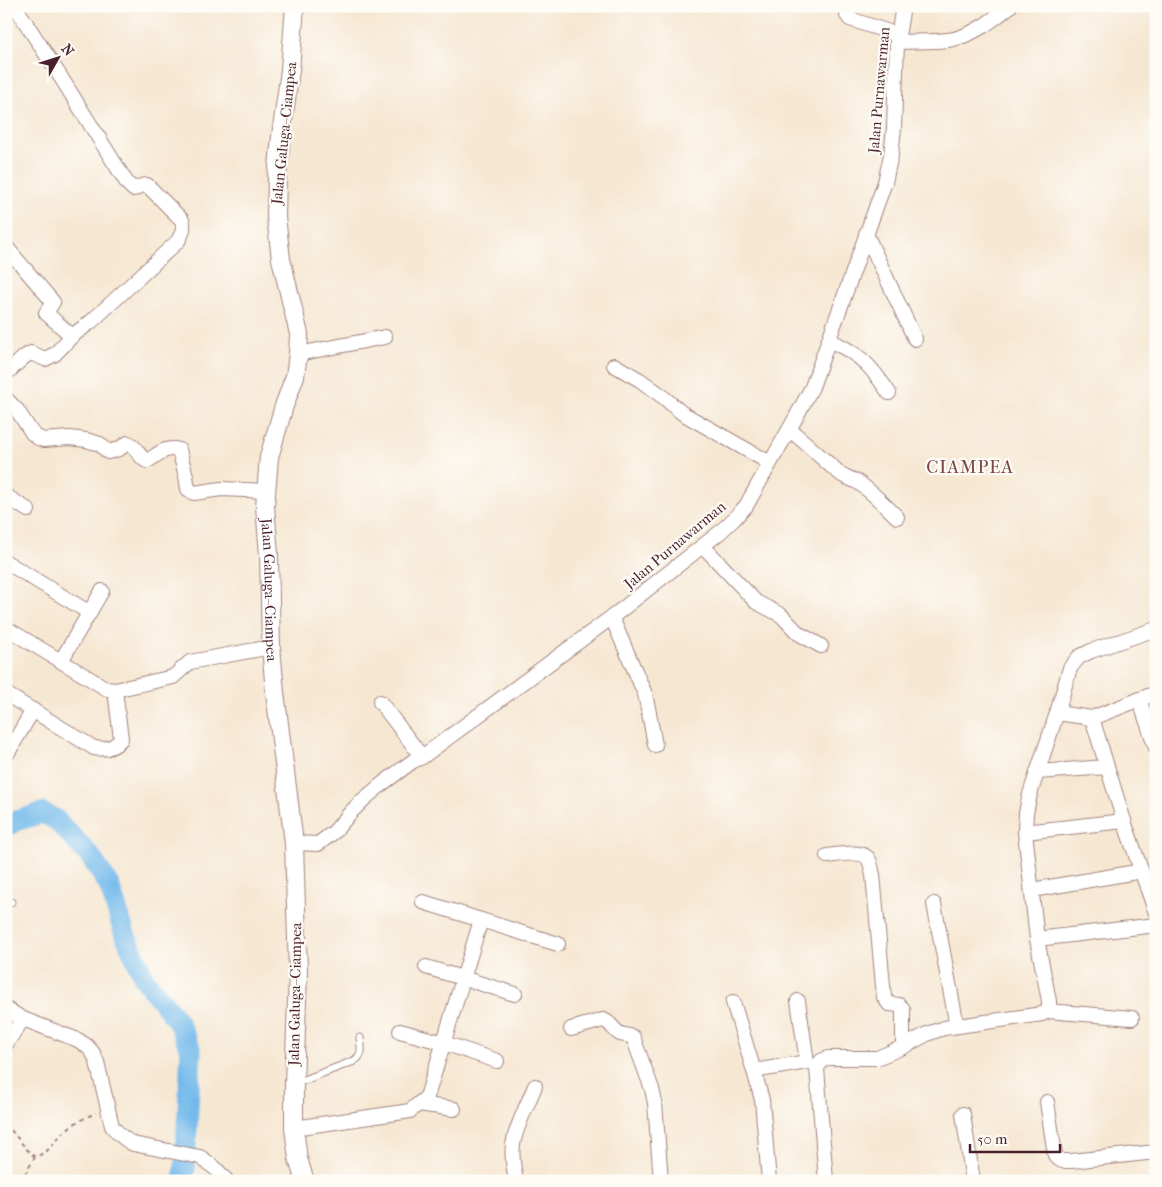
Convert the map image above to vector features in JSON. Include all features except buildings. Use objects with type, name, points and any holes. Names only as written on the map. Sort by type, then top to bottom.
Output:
[{"type":"street","points":[[6,374],[24,356],[30,353],[45,359],[55,354],[72,336],[92,321],[178,241],[183,233],[184,225],[182,220],[148,185],[133,188],[127,183],[15,6]]},
{"type":"street","name":"Jalan Galuga–Ciampea","points":[[295,6],[290,70],[280,136],[276,217],[281,259],[299,334],[298,354],[296,376],[284,406],[269,457],[265,506],[269,555],[271,647],[294,843],[298,972],[294,1128],[298,1158],[305,1181]]},
{"type":"street","points":[[849,6],[847,15],[850,19],[898,39],[950,40],[973,32],[1010,6]]},
{"type":"street","name":"Jalan Purnawarman","points":[[294,843],[318,844],[334,832],[351,812],[382,784],[413,761],[422,757],[612,618],[719,533],[746,506],[790,430],[812,387],[885,182],[891,155],[898,39],[903,6]]},
{"type":"street","points":[[866,234],[915,339]]},
{"type":"street","points":[[6,246],[53,302],[46,313],[72,336]]},
{"type":"street","points":[[298,354],[385,338]]},
{"type":"street","points":[[830,340],[856,354],[872,370],[890,393]]},
{"type":"street","points":[[614,366],[647,386],[682,413],[770,464]]},
{"type":"street","points":[[6,399],[17,410],[32,433],[38,438],[44,440],[70,438],[86,440],[100,444],[108,452],[128,443],[146,461],[168,448],[179,450],[188,489],[194,493],[221,489],[266,491]]},
{"type":"street","points":[[790,430],[844,476],[855,481],[870,492],[897,517]]},
{"type":"street","points":[[6,496],[28,510]]},
{"type":"street","points":[[703,546],[756,602],[780,615],[798,633],[821,646]]},
{"type":"street","points":[[6,562],[90,613]]},
{"type":"street","points":[[61,661],[102,591]]},
{"type":"street","points":[[612,618],[645,694],[655,745]]},
{"type":"street","points":[[6,628],[107,689],[115,690],[173,677],[190,662],[271,647]]},
{"type":"street","points":[[1048,1011],[1049,1001],[1037,940],[1025,832],[1030,794],[1070,668],[1079,657],[1091,651],[1156,629]]},
{"type":"street","points":[[6,694],[94,748],[105,750],[116,745],[121,739],[115,690]]},
{"type":"street","points":[[1057,713],[1092,718],[1156,693]]},
{"type":"street","points":[[1139,699],[1156,748]]},
{"type":"street","points":[[380,702],[422,757]]},
{"type":"street","points":[[6,756],[33,710]]},
{"type":"street","points":[[1092,718],[1156,913]]},
{"type":"street","points":[[1037,772],[1107,767]]},
{"type":"street","points":[[1025,832],[1124,820]]},
{"type":"street","points":[[827,856],[864,854],[869,859],[873,875],[884,996],[889,1004],[899,1005],[903,1009],[903,1046]]},
{"type":"street","points":[[1032,890],[1142,871]]},
{"type":"street","points":[[423,902],[558,944]]},
{"type":"street","points":[[934,904],[957,1026]]},
{"type":"street","points":[[294,1128],[410,1111],[427,1097],[482,920]]},
{"type":"street","points":[[1037,940],[1156,924]]},
{"type":"street","points":[[426,966],[515,994]]},
{"type":"street","points":[[754,1071],[806,1063],[798,1001]]},
{"type":"street","points":[[734,1002],[762,1100],[769,1181]]},
{"type":"street","points":[[6,1009],[23,1019],[78,1040],[86,1046],[97,1062],[112,1126],[118,1134],[133,1144],[200,1158],[215,1168],[227,1181]]},
{"type":"street","points":[[826,1181],[817,1068],[821,1061],[828,1058],[877,1058],[944,1028],[1042,1014],[1048,1011],[1132,1018]]},
{"type":"street","points":[[6,1044],[23,1019]]},
{"type":"street","points":[[571,1030],[603,1020],[608,1021],[617,1032],[633,1037],[652,1089],[661,1181]]},
{"type":"street","points":[[400,1031],[444,1043],[497,1061]]},
{"type":"street","points":[[516,1181],[512,1155],[513,1144],[515,1134],[535,1086]]},
{"type":"street","points":[[1047,1102],[1056,1155],[1062,1161],[1156,1152]]},
{"type":"street","points":[[418,1104],[454,1109]]},
{"type":"street","points":[[964,1114],[973,1181]]},
{"type":"lane","points":[[294,1084],[360,1057],[360,1038]]},
{"type":"path","points":[[21,1181],[35,1157],[48,1151],[63,1133],[75,1123],[108,1108]]},
{"type":"path","points":[[6,1124],[35,1157]]},
{"type":"waterway","points":[[6,827],[16,821],[42,813],[55,819],[90,856],[109,885],[124,932],[145,980],[177,1020],[191,1050],[183,1181]]},
{"type":"district","name":"CIAMPEA","points":[[970,467]]}]
